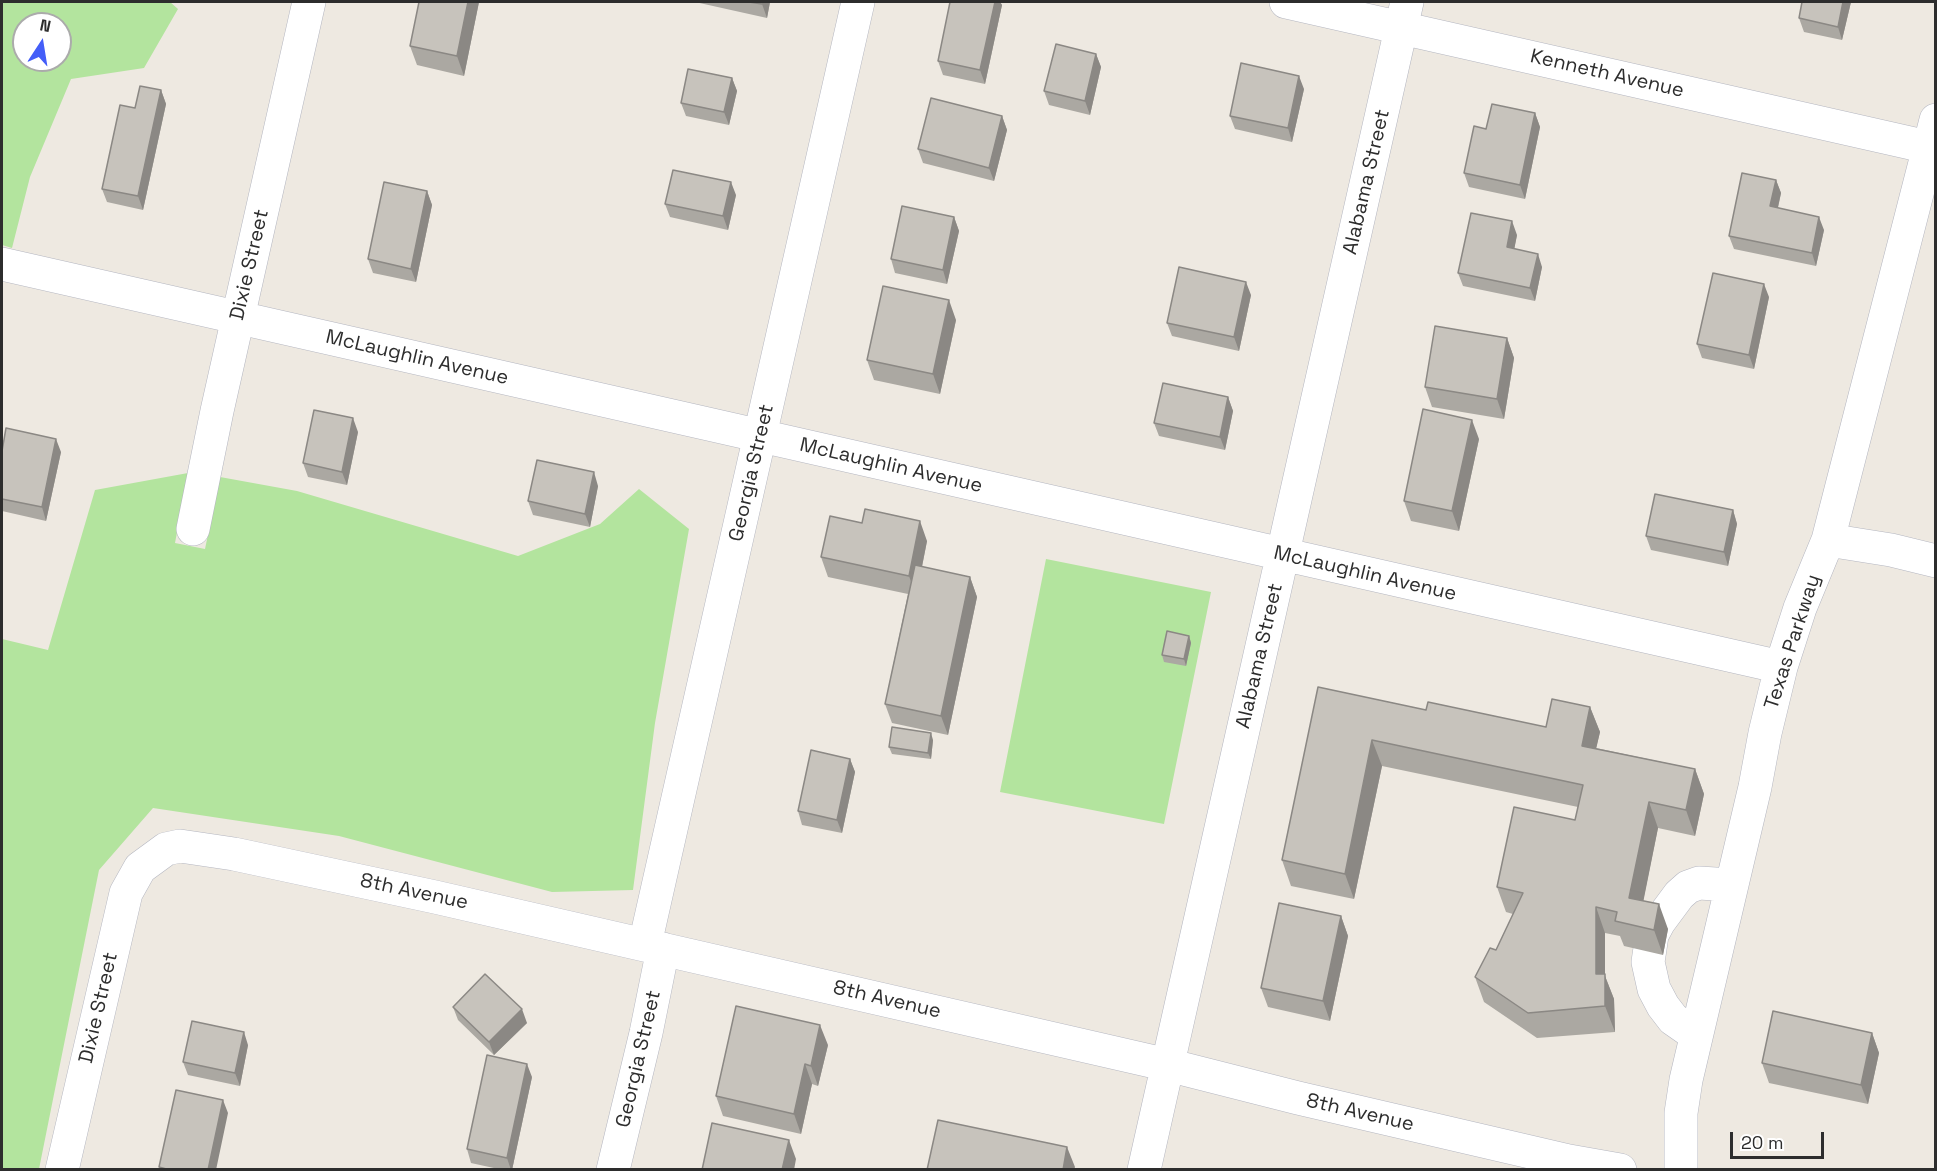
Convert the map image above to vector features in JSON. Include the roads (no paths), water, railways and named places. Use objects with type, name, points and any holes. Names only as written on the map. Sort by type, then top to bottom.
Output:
[{"type":"street","name":"Dixie Street","points":[[194,529],[217,411],[309,2]]},
{"type":"street","name":"Georgia Street","points":[[613,1170],[646,1033],[654,947],[761,436],[858,2]]},
{"type":"street","name":"Kenneth Avenue","points":[[1286,2],[1405,14],[1932,133]]},
{"type":"street","name":"Alabama Street","points":[[1144,1170],[1405,14]]},
{"type":"street","name":"Texas Parkway","points":[[1681,1170],[1681,1113],[1686,1080],[1781,667],[1800,608],[1828,540],[1932,133]]},
{"type":"street","name":"McLaughlin Avenue","points":[[2,264],[1781,667]]},
{"type":"street","points":[[1828,540],[1891,550],[1935,561]]},
{"type":"street","name":"8th Avenue","points":[[155,857],[166,849],[180,846],[234,854],[435,897],[1168,1065],[1298,1098],[1569,1161],[1620,1170]]},
{"type":"street","name":"Dixie Street","points":[[62,1170],[126,893],[140,868],[155,857]]},
{"type":"street","points":[[1696,1035],[1673,1019],[1654,989],[1648,962],[1652,935],[1679,895],[1688,887],[1699,883],[1732,885]]}]
